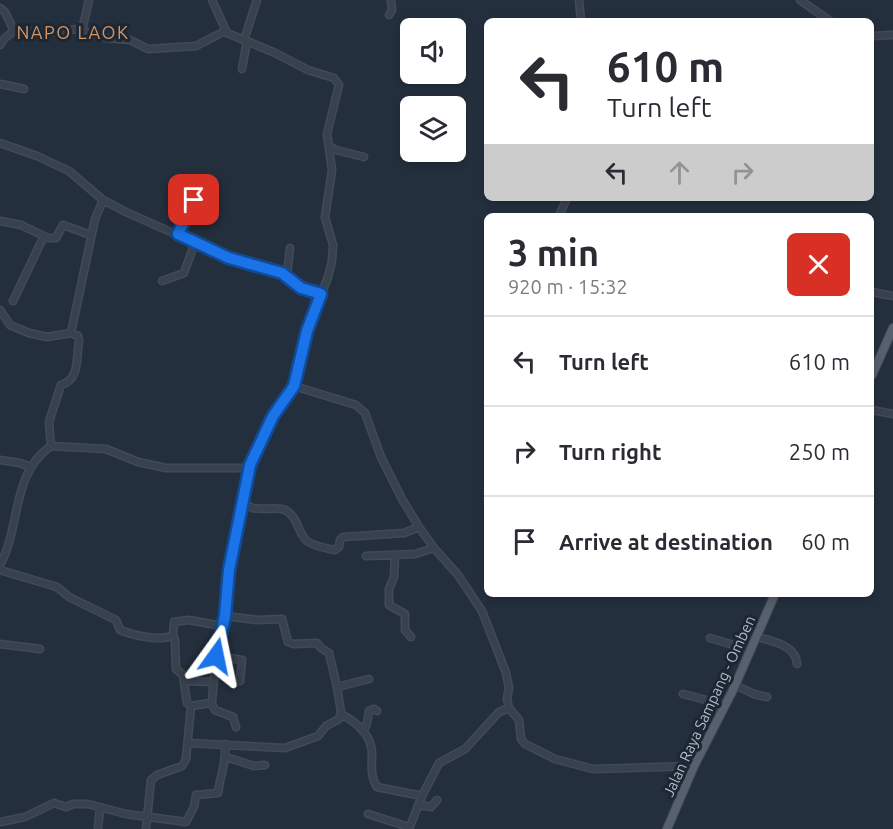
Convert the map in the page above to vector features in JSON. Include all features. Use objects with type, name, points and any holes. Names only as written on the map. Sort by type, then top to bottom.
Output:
[{"type":"main road","points":[[874,371],[893,328]]},
{"type":"main road","name":"Jalan Raya Sampang - Omben","points":[[667,829],[694,766],[735,685],[774,597]]},
{"type":"street","points":[[82,30],[89,0]]},
{"type":"street","points":[[212,0],[225,31],[337,81],[339,85],[328,130],[332,170],[326,217],[333,248],[328,277],[307,331],[294,386],[273,416],[250,468],[229,570],[225,616],[216,656],[211,702],[215,710],[233,717],[236,727]]},
{"type":"street","points":[[242,69],[245,40],[257,0]]},
{"type":"street","points":[[389,15],[392,10],[391,0]]},
{"type":"street","points":[[579,0],[581,18]]},
{"type":"street","points":[[800,0],[826,18]]},
{"type":"street","points":[[0,8],[5,12],[14,31]]},
{"type":"street","points":[[0,45],[14,31],[46,33],[68,29],[82,30],[106,38],[130,40],[148,49],[196,45],[225,31]]},
{"type":"street","points":[[874,36],[893,35]]},
{"type":"street","points":[[0,84],[24,89]]},
{"type":"street","points":[[0,143],[69,171],[103,200],[126,212],[229,258],[287,275],[301,288],[321,294]]},
{"type":"street","points":[[328,146],[364,157]]},
{"type":"street","points":[[178,234],[193,200],[209,191]]},
{"type":"street","points":[[71,333],[91,235],[103,200]]},
{"type":"street","points":[[0,221],[21,225],[44,236],[56,238],[63,225],[91,235]]},
{"type":"street","points":[[13,301],[44,236]]},
{"type":"street","points":[[162,281],[184,273],[195,242]]},
{"type":"street","points":[[287,275],[290,248]]},
{"type":"street","points":[[874,292],[893,296]]},
{"type":"street","points":[[0,310],[10,325],[29,333],[47,337],[71,333],[79,339],[76,371],[68,383],[60,386],[49,422],[51,446]]},
{"type":"street","points":[[294,386],[351,403],[363,410],[381,457],[419,527],[458,575],[482,611],[506,673],[509,708],[519,720],[522,741],[555,759],[599,770],[694,766]]},
{"type":"street","points":[[874,410],[893,414]]},
{"type":"street","points":[[0,565],[8,551],[20,496],[30,467],[51,446],[106,449],[138,462],[166,468],[250,468]]},
{"type":"street","points":[[0,460],[30,467]]},
{"type":"street","points":[[245,500],[252,508],[279,508],[288,512],[294,517],[308,542],[335,550],[343,537],[404,533],[419,527]]},
{"type":"street","points":[[366,556],[415,554],[434,548]]},
{"type":"street","points":[[395,556],[389,605],[405,614],[405,630],[411,637]]},
{"type":"street","points":[[0,570],[57,587],[69,597],[116,620],[118,629],[127,633],[164,638],[173,635]]},
{"type":"street","points":[[188,743],[274,749],[293,746],[318,736],[326,726],[339,719],[341,714],[329,653],[317,642],[294,644],[288,642],[282,619],[257,620],[225,616]]},
{"type":"street","points":[[147,829],[152,778],[182,766],[188,743],[191,706],[188,702],[182,673],[176,669],[173,624],[189,620],[222,627]]},
{"type":"street","points":[[757,637],[774,641],[789,649],[796,656],[797,664]]},
{"type":"street","points":[[710,638],[751,650]]},
{"type":"street","points":[[0,644],[40,649]]},
{"type":"street","points":[[216,656],[242,660],[240,681]]},
{"type":"street","points":[[337,687],[369,679]]},
{"type":"street","points":[[185,681],[212,682]]},
{"type":"street","points":[[735,685],[767,697]]},
{"type":"street","points":[[683,694],[706,700],[722,710]]},
{"type":"street","points":[[191,706],[211,702]]},
{"type":"street","points":[[368,814],[409,828],[439,763],[465,749],[499,712],[509,708]]},
{"type":"street","points":[[364,730],[369,711],[374,709],[377,711]]},
{"type":"street","points":[[341,714],[364,730],[371,748],[372,774],[377,787],[422,796]]},
{"type":"street","points":[[0,822],[26,817],[51,803],[65,807],[73,804],[88,804],[126,814],[179,822],[187,821],[194,807],[196,795],[218,794],[220,776],[226,757],[225,744]]},
{"type":"street","points":[[226,757],[254,766],[265,765]]},
{"type":"street","points":[[418,806],[431,807],[436,800]]},
{"type":"street","points":[[98,829],[100,808]]},
{"type":"district","name":"NAPO LAOK","points":[[73,32]]},
{"type":"route","points":[[194,200],[178,234],[229,258],[282,273],[301,288],[321,294],[307,331],[294,386],[273,416],[250,465],[245,500],[229,570],[225,616],[216,656]]}]
